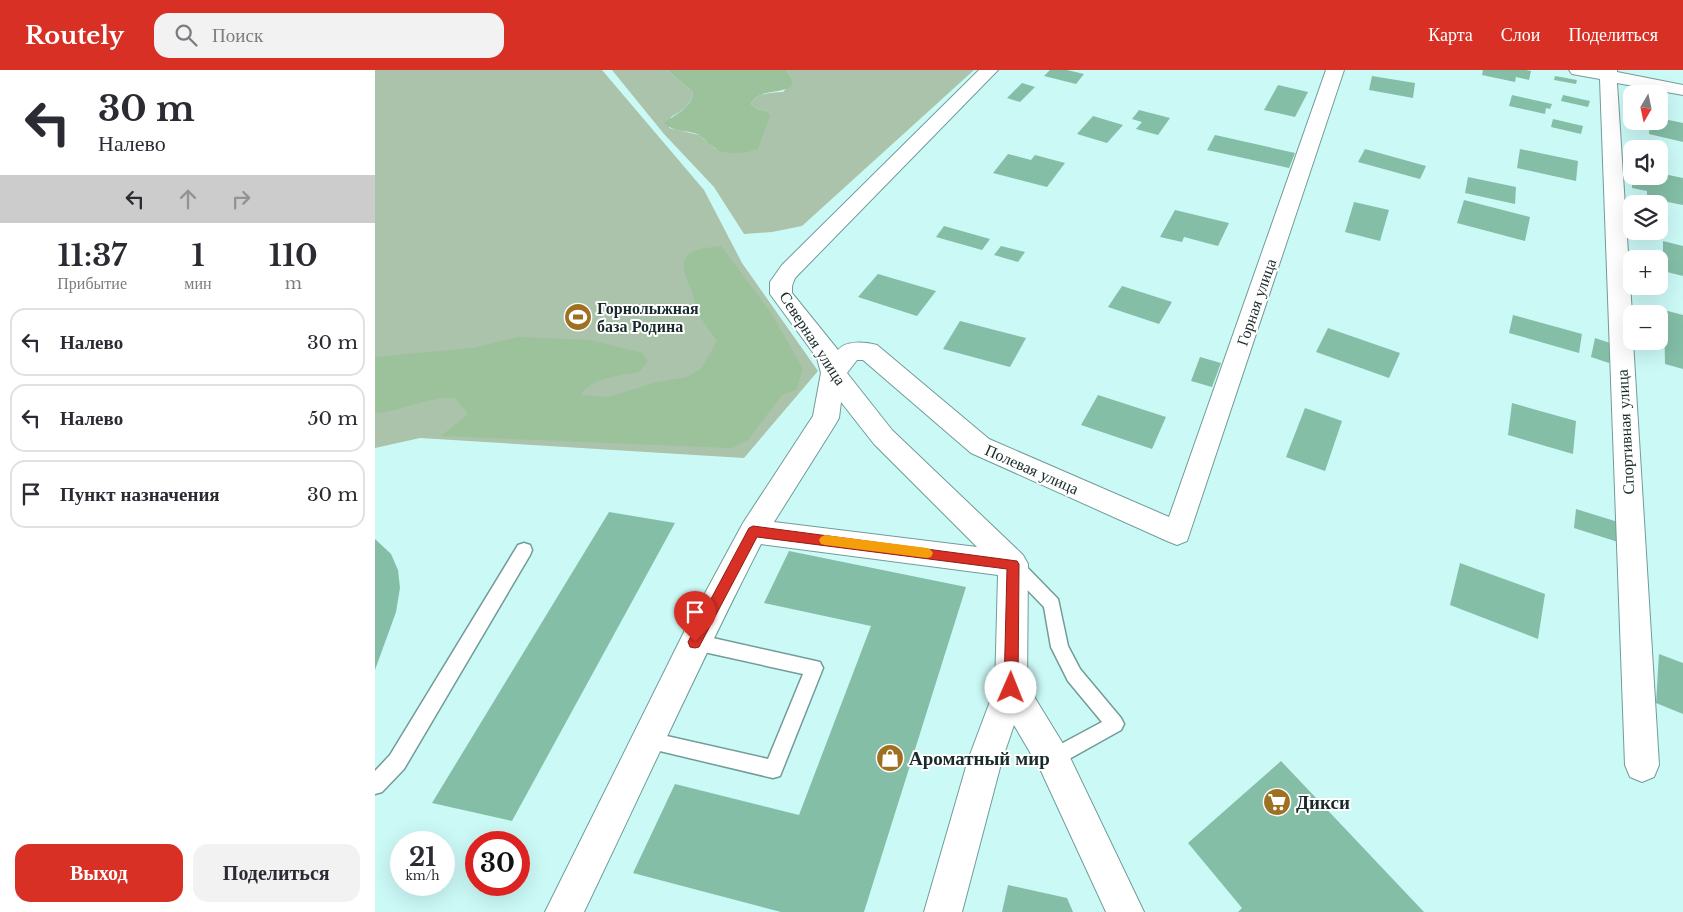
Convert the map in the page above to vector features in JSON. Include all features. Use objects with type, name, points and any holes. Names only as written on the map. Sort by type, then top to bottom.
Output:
[{"type":"street","name":"Северная улица","points":[[989,70],[781,279],[779,286],[781,294],[829,356],[833,373],[883,437],[1013,564]]},
{"type":"street","name":"Горная улица","points":[[1177,534],[1335,70]]},
{"type":"street","points":[[1578,70],[1608,73],[1683,90]]},
{"type":"street","name":"Спортивная улица","points":[[1608,73],[1641,765]]},
{"type":"street","name":"Полевая улица","points":[[833,373],[850,352],[868,351],[980,446],[1177,534]]},
{"type":"street","points":[[564,912],[649,741],[695,642],[753,531],[826,418],[833,373]]},
{"type":"street","points":[[753,531],[1013,564],[1011,688],[985,760],[943,912]]},
{"type":"street","points":[[1011,688],[1053,759],[1125,912]]},
{"type":"lane","points":[[375,785],[397,762],[524,550]]},
{"type":"lane","points":[[1013,564],[1053,604],[1060,647],[1075,675],[1115,724],[1053,759]]},
{"type":"lane","points":[[649,741],[773,770],[814,668],[695,642]]},
{"type":"green space","name":"Горнолыжная база Родина","points":[[375,70],[602,70],[704,190],[742,263],[818,371],[744,458],[420,438],[375,448]]},
{"type":"green space","points":[[612,70],[667,70],[693,92],[688,104],[671,117],[669,128],[699,135],[715,149],[766,111],[757,109],[751,104],[761,95],[783,92],[793,81],[787,70],[974,70],[802,226],[772,232],[744,234],[714,187],[664,134]]},
{"type":"green space","points":[[667,70],[787,70],[793,81],[791,87],[758,96],[751,104],[757,109],[766,111],[770,116],[758,149],[743,153],[726,153],[713,148],[697,134],[675,129],[664,123],[678,114],[690,102],[693,92]]},
{"type":"green space","points":[[721,246],[771,313],[803,369],[796,390],[782,395],[748,440],[732,448],[441,436],[468,414],[455,398],[434,399],[395,410],[375,413],[375,357],[473,348],[518,337],[590,340],[642,353],[648,361],[639,372],[599,381],[585,389],[580,395],[609,397],[657,382],[687,377],[701,369],[717,341],[695,310],[693,294],[684,270],[684,262],[687,256],[694,251]]},
{"type":"building","points":[[1050,70],[1067,70],[1084,74],[1076,84],[1044,76]]},
{"type":"building","points":[[1483,70],[1531,71],[1529,80],[1516,77],[1515,82],[1482,75]]},
{"type":"building","points":[[1372,76],[1415,83],[1413,98],[1369,90]]},
{"type":"building","points":[[1555,76],[1577,80],[1576,84],[1554,80]]},
{"type":"building","points":[[1022,83],[1035,87],[1020,102],[1007,98]]},
{"type":"building","points":[[1278,85],[1308,92],[1295,117],[1264,110]]},
{"type":"building","points":[[1512,95],[1552,104],[1550,109],[1546,108],[1545,114],[1509,106]]},
{"type":"building","points":[[1563,95],[1590,101],[1588,107],[1561,101]]},
{"type":"building","points":[[1139,110],[1170,118],[1158,135],[1136,129],[1142,122],[1132,119]]},
{"type":"building","points":[[1093,116],[1123,125],[1107,143],[1077,134]]},
{"type":"building","points":[[1553,119],[1583,126],[1581,134],[1551,127]]},
{"type":"building","points":[[1668,120],[1683,123],[1683,142],[1649,134],[1649,130],[1668,130]]},
{"type":"building","points":[[1215,135],[1295,153],[1289,168],[1207,150]]},
{"type":"building","points":[[1365,149],[1426,166],[1420,179],[1358,162]]},
{"type":"building","points":[[1520,149],[1578,161],[1576,181],[1517,168]]},
{"type":"building","points":[[1008,154],[1031,160],[1035,155],[1065,163],[1047,187],[993,173]]},
{"type":"building","points":[[1668,175],[1683,178],[1683,205],[1668,202],[1668,195],[1647,195],[1647,191],[1632,188],[1632,185],[1668,185]]},
{"type":"building","points":[[1468,177],[1516,187],[1515,204],[1465,193]]},
{"type":"building","points":[[1464,200],[1530,217],[1525,241],[1457,223]]},
{"type":"building","points":[[1354,202],[1389,210],[1380,241],[1345,232]]},
{"type":"building","points":[[1175,210],[1229,223],[1218,246],[1184,237],[1182,242],[1160,237]]},
{"type":"building","points":[[944,226],[990,239],[982,250],[936,237]]},
{"type":"building","points":[[1663,241],[1683,246],[1683,276],[1668,272],[1668,250],[1663,250]]},
{"type":"building","points":[[1001,246],[1025,252],[1018,262],[994,255]]},
{"type":"building","points":[[878,274],[936,291],[917,316],[858,297]]},
{"type":"building","points":[[1122,286],[1172,302],[1159,324],[1108,307]]},
{"type":"building","points":[[1668,311],[1683,315],[1683,369],[1665,364],[1665,350],[1668,350]]},
{"type":"building","points":[[1513,315],[1582,334],[1579,353],[1509,333]]},
{"type":"building","points":[[960,321],[1026,338],[1010,367],[943,349]]},
{"type":"building","points":[[1328,328],[1400,353],[1389,378],[1316,352]]},
{"type":"building","points":[[1595,338],[1613,344],[1609,363],[1591,357]]},
{"type":"building","points":[[1200,357],[1221,363],[1212,387],[1191,381]]},
{"type":"building","points":[[1098,395],[1166,417],[1152,449],[1081,425]]},
{"type":"building","points":[[1512,403],[1576,421],[1573,454],[1508,435]]},
{"type":"building","points":[[1305,408],[1342,421],[1325,471],[1286,457]]},
{"type":"building","points":[[1576,509],[1618,522],[1618,542],[1574,528]]},
{"type":"building","points":[[609,512],[675,523],[512,821],[432,803]]},
{"type":"building","points":[[375,539],[391,554],[398,570],[400,588],[396,612],[375,670]]},
{"type":"building","points":[[789,551],[966,587],[864,912],[781,912],[633,873],[675,784],[799,815],[871,626],[764,603]]},
{"type":"building","points":[[1460,563],[1545,594],[1538,639],[1450,605]]},
{"type":"building","points":[[1659,654],[1683,663],[1683,714],[1656,703]]},
{"type":"building","name":"Дикси","points":[[1281,761],[1424,912],[1238,912],[1242,908],[1188,843]]},
{"type":"building","points":[[1008,885],[1067,898],[1073,912],[1002,912]]},
{"type":"slow traffic","points":[[825,540],[927,553]]},
{"type":"place","name":"Горнолыжная база Родина","points":[[578,317]]},
{"type":"place","name":"Ароматный мир","points":[[890,758]]},
{"type":"place","name":"Дикси","points":[[1277,802]]},
{"type":"route","points":[[695,642],[753,531],[1013,564],[1011,688]]}]
